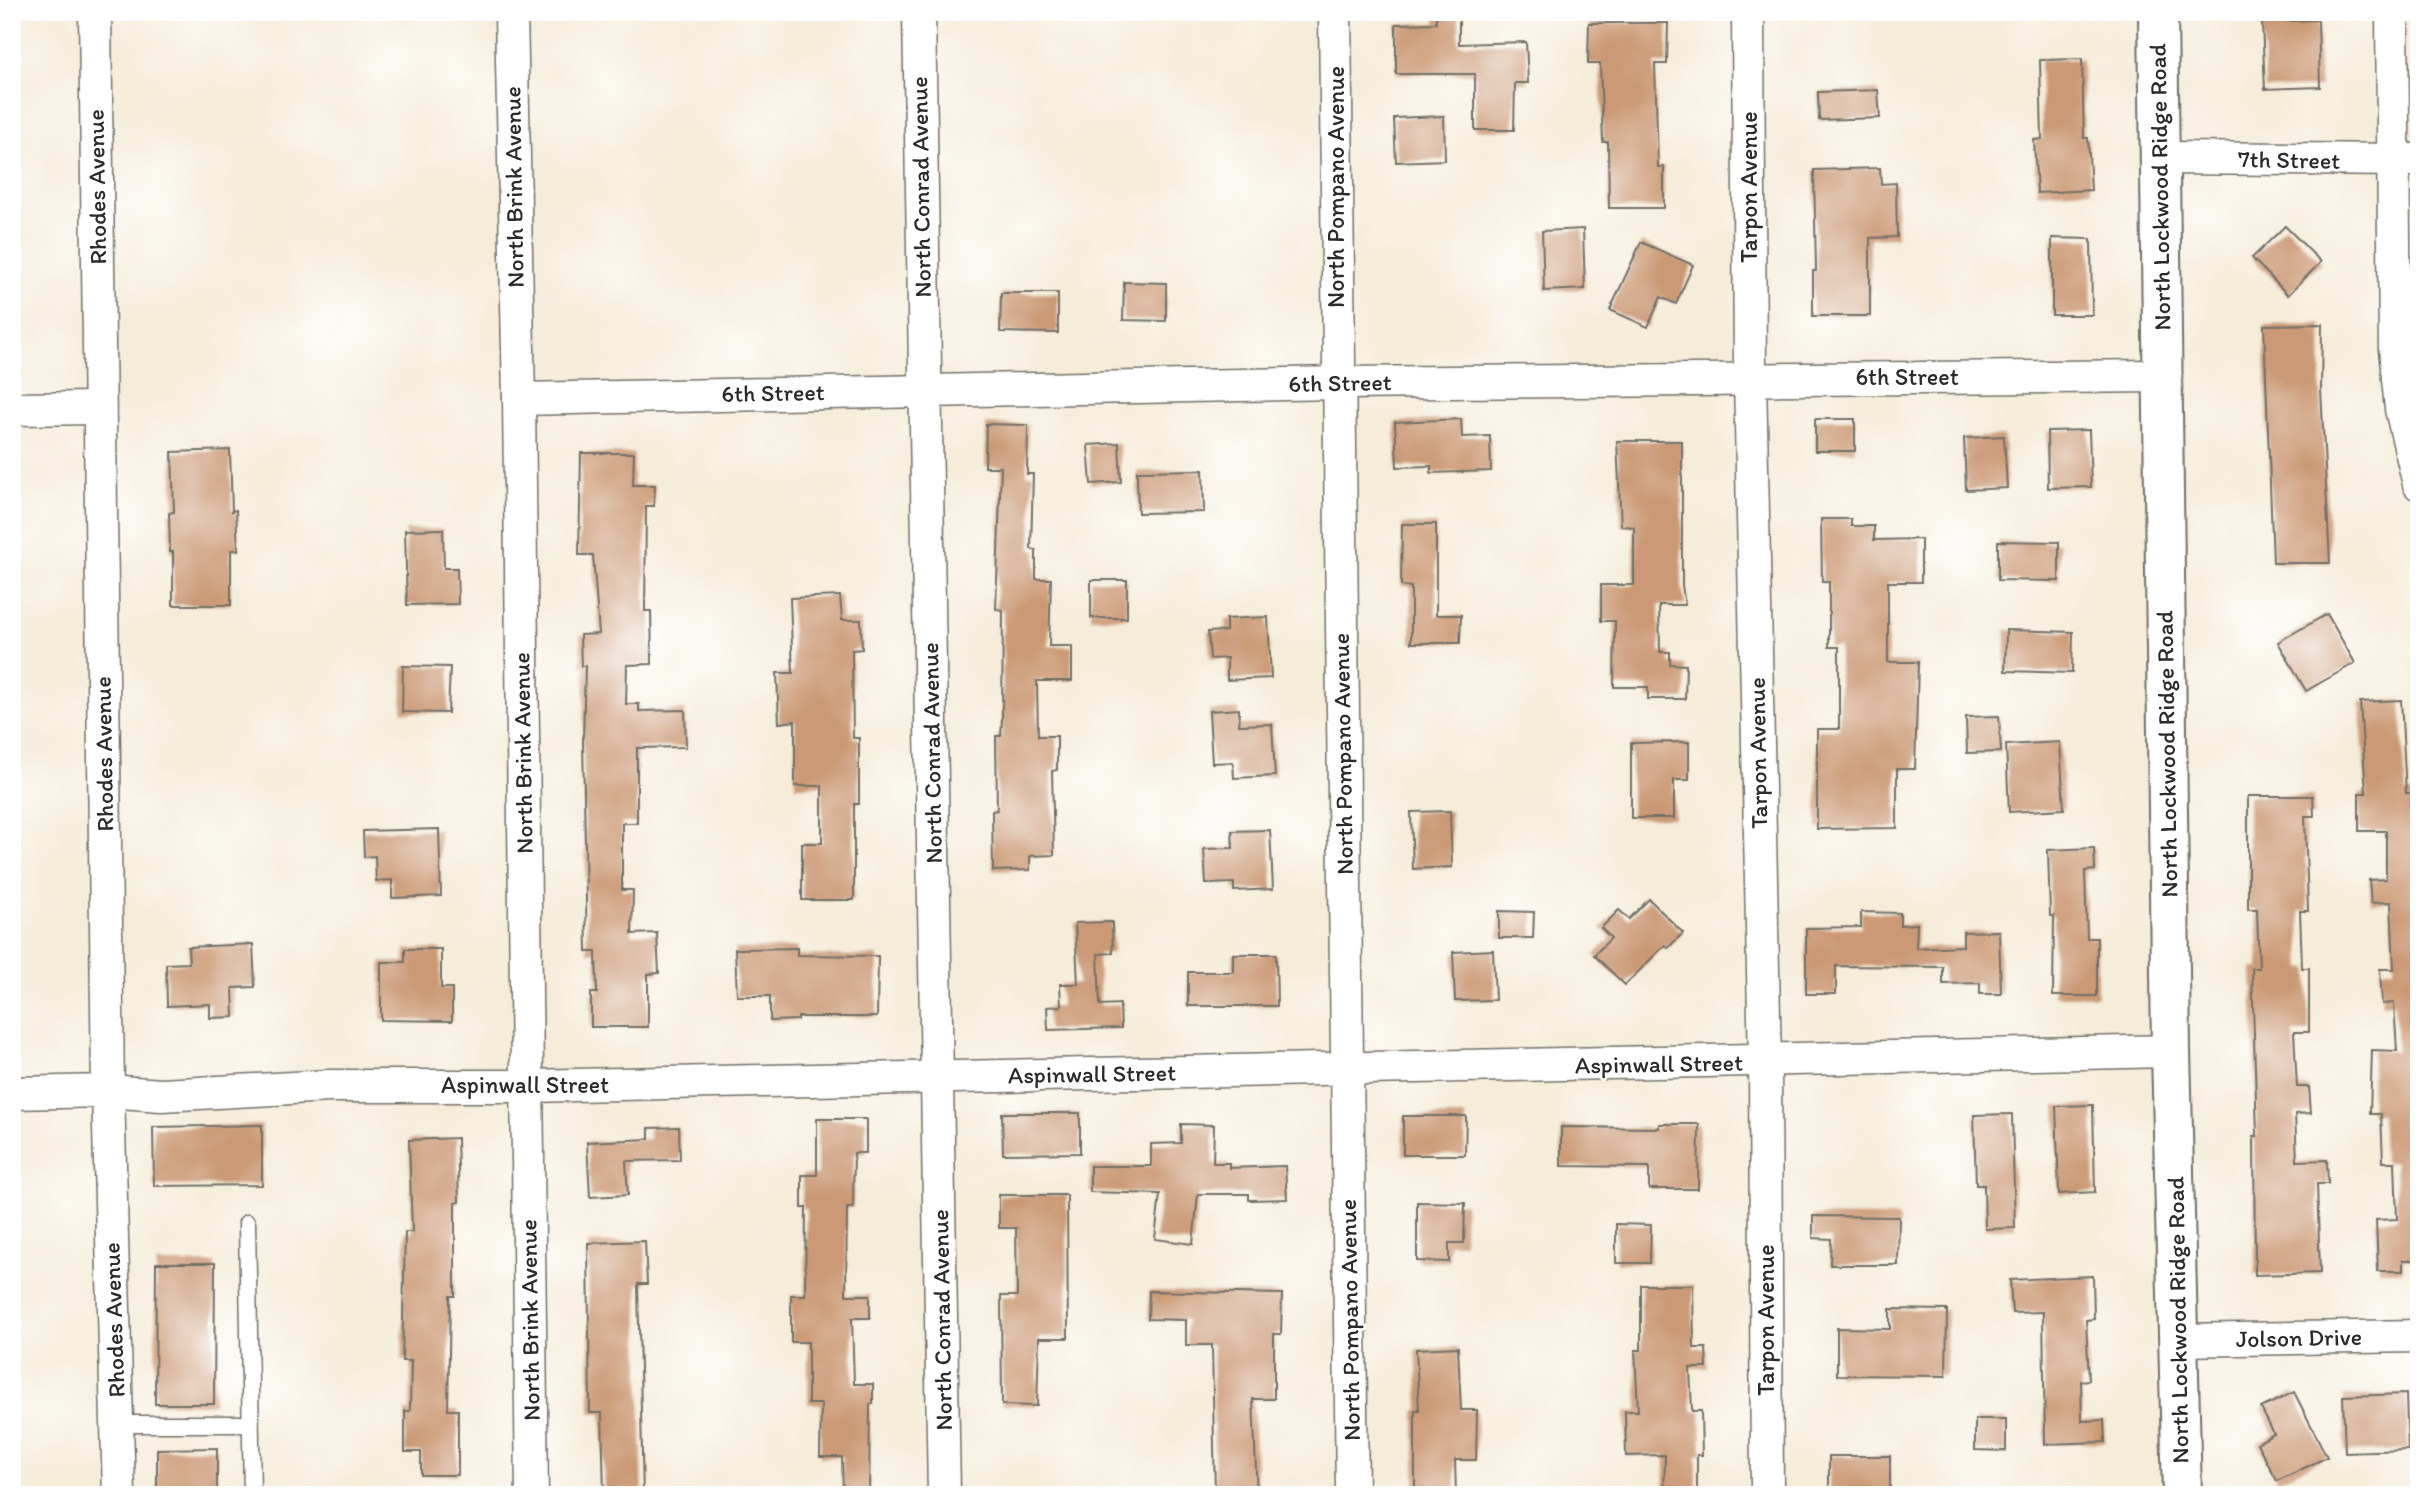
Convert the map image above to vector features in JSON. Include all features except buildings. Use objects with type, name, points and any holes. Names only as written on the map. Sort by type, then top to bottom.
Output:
[{"type":"street","name":"Rhodes Avenue","points":[[95,12],[108,1091],[119,1495]]},
{"type":"street","name":"North Brink Avenue","points":[[510,12],[519,399],[532,1495]]},
{"type":"street","name":"North Conrad Avenue","points":[[919,12],[923,390],[940,1077],[944,1495]]},
{"type":"street","name":"North Pompano Avenue","points":[[1335,12],[1352,1495]]},
{"type":"street","name":"Tarpon Avenue","points":[[1748,12],[1750,377],[1765,1062],[1767,1495]]},
{"type":"street","name":"North Lockwood Ridge Road","points":[[2158,12],[2171,1051],[2182,1495]]},
{"type":"street","points":[[2392,12],[2405,161],[2395,349],[2401,410],[2419,484]]},
{"type":"street","name":"7th Street","points":[[2160,158],[2405,161]]},
{"type":"street","name":"6th Street","points":[[519,399],[1750,377],[2162,376]]},
{"type":"street","points":[[12,409],[99,408]]},
{"type":"street","name":"Aspinwall Street","points":[[12,1093],[108,1091],[161,1095],[329,1086],[527,1086],[1765,1062],[2171,1051]]},
{"type":"street","name":"Jolson Drive","points":[[2180,1340],[2419,1336]]},
{"type":"lane","points":[[247,1223],[252,1495]]},
{"type":"lane","points":[[117,1424],[250,1423]]}]
